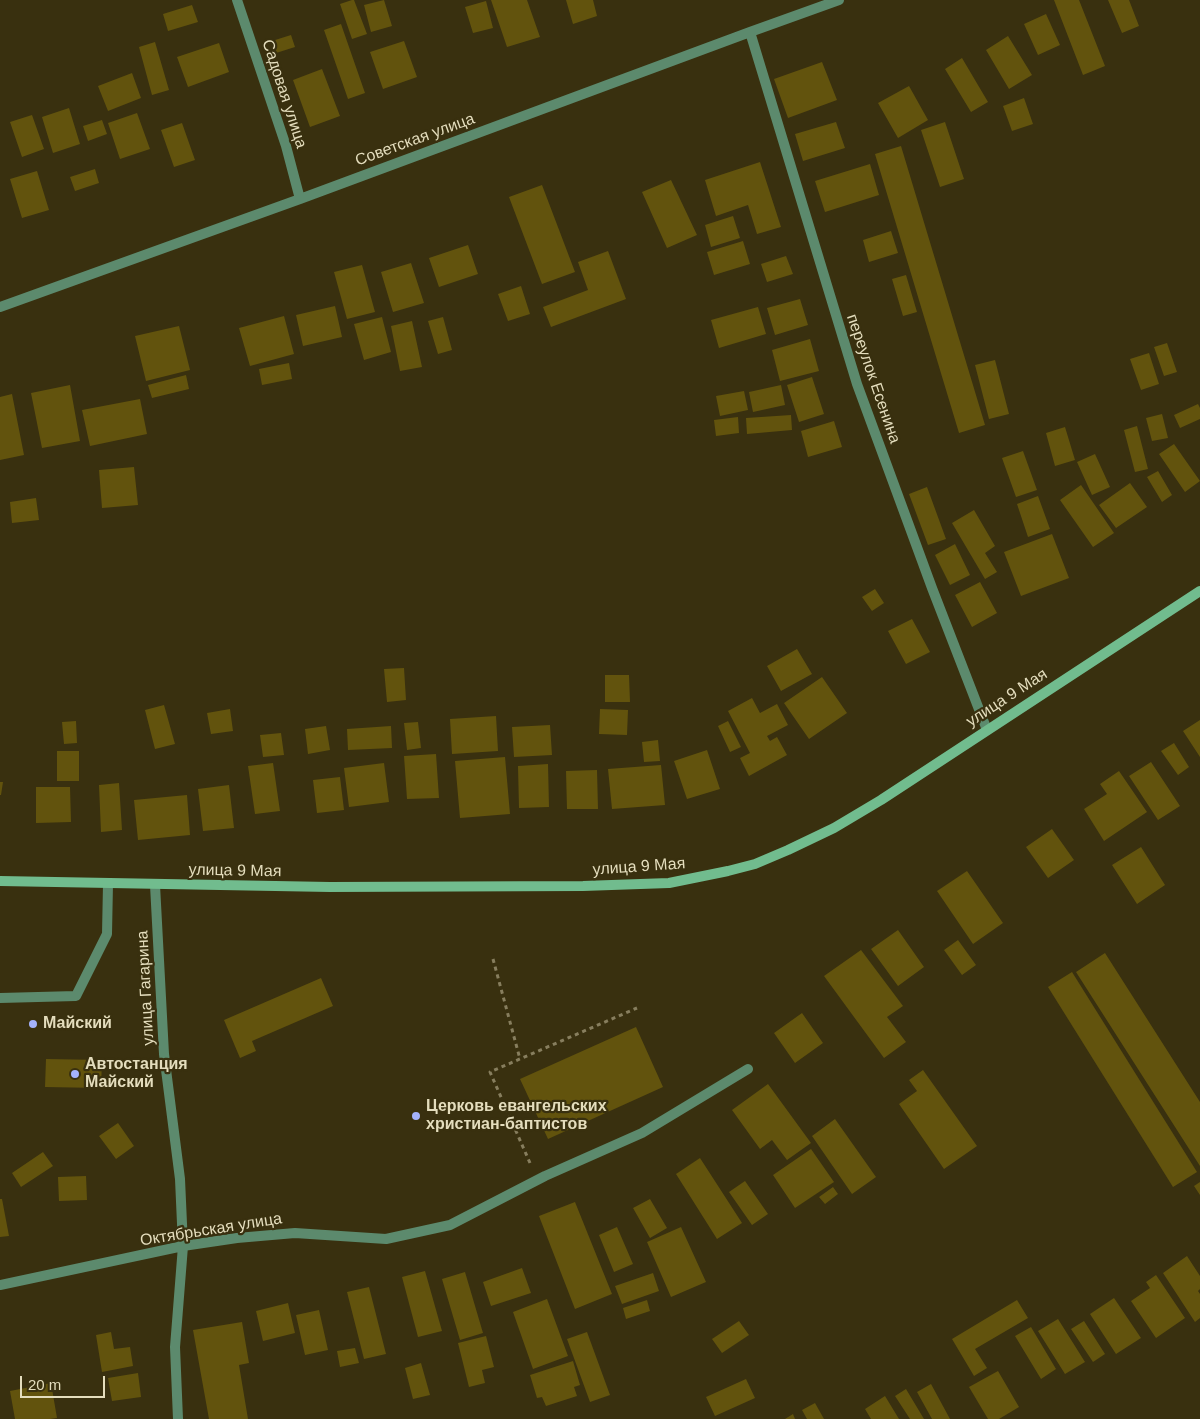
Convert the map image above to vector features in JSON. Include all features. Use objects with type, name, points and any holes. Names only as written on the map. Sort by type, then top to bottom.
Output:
[{"type":"street","name":"Садовая улица","points":[[237,0],[286,146],[300,199]]},
{"type":"street","name":"Советская улица","points":[[0,307],[300,199],[839,0]]},
{"type":"street","name":"переулок Есенина","points":[[750,32],[857,384],[986,730]]},
{"type":"street","name":"улица 9 Мая","points":[[0,881],[340,887],[573,886],[669,883],[728,871],[755,864],[834,828],[881,800],[1200,591]]},
{"type":"street","points":[[0,998],[76,996],[107,934],[108,884]]},
{"type":"street","name":"улица Гагарина","points":[[156,885],[164,1054],[180,1179],[183,1246],[175,1346],[178,1419]]},
{"type":"street","name":"Октябрьская улица","points":[[0,1284],[183,1246],[237,1238],[295,1233],[386,1239],[450,1225],[537,1180],[642,1133],[748,1069]]},
{"type":"path","points":[[493,959],[520,1059]]},
{"type":"path","points":[[537,1180],[490,1072],[636,1008]]},
{"type":"building","points":[[354,0],[367,34],[352,39],[340,4]]},
{"type":"building","points":[[384,0],[392,26],[371,32],[364,5]]},
{"type":"building","points":[[491,0],[527,0],[540,37],[507,47]]},
{"type":"building","points":[[566,0],[593,0],[597,16],[573,24]]},
{"type":"building","points":[[1054,0],[1079,0],[1105,66],[1083,75]]},
{"type":"building","points":[[1108,0],[1129,0],[1139,26],[1122,33]]},
{"type":"building","points":[[486,1],[493,28],[473,33],[465,7]]},
{"type":"building","points":[[192,5],[198,22],[168,31],[163,14]]},
{"type":"building","points":[[1046,14],[1060,45],[1038,55],[1024,24]]},
{"type":"building","points":[[341,24],[365,93],[348,99],[324,30]]},
{"type":"building","points":[[291,35],[295,47],[276,53],[272,41]]},
{"type":"building","points":[[1008,36],[1032,75],[1009,89],[986,50]]},
{"type":"building","points":[[404,41],[417,77],[383,89],[370,52]]},
{"type":"building","points":[[155,42],[169,90],[152,95],[139,47]]},
{"type":"building","points":[[219,43],[229,72],[188,87],[177,57]]},
{"type":"building","points":[[962,58],[988,102],[971,112],[945,69]]},
{"type":"building","points":[[822,62],[837,100],[788,118],[774,79]]},
{"type":"building","points":[[322,69],[340,116],[310,127],[293,80]]},
{"type":"building","points":[[132,73],[141,98],[108,111],[98,86]]},
{"type":"building","points":[[909,86],[928,120],[898,138],[878,103]]},
{"type":"building","points":[[1024,98],[1033,124],[1012,131],[1003,106]]},
{"type":"building","points":[[69,108],[80,144],[53,153],[42,117]]},
{"type":"building","points":[[137,113],[150,149],[120,159],[108,123]]},
{"type":"building","points":[[32,115],[44,149],[22,157],[10,122]]},
{"type":"building","points":[[102,120],[107,134],[88,141],[83,126]]},
{"type":"building","points":[[836,122],[845,148],[803,161],[795,134]]},
{"type":"building","points":[[945,122],[964,179],[940,187],[921,130]]},
{"type":"building","points":[[182,123],[195,160],[174,167],[161,130]]},
{"type":"building","points":[[901,146],[985,425],[959,433],[875,154]]},
{"type":"building","points":[[760,162],[781,227],[757,234],[748,205],[716,216],[705,180]]},
{"type":"building","points":[[870,164],[879,195],[825,212],[815,181]]},
{"type":"building","points":[[95,169],[99,183],[75,191],[70,177]]},
{"type":"building","points":[[37,171],[49,210],[22,218],[10,179]]},
{"type":"building","points":[[671,180],[697,235],[667,248],[642,192]]},
{"type":"building","points":[[542,185],[575,272],[542,284],[509,197]]},
{"type":"building","points":[[733,216],[740,238],[711,247],[705,225]]},
{"type":"building","points":[[891,231],[898,253],[869,262],[863,240]]},
{"type":"building","points":[[743,241],[750,264],[714,275],[707,252]]},
{"type":"building","points":[[468,245],[478,274],[439,287],[429,258]]},
{"type":"building","points":[[608,251],[626,299],[551,327],[543,307],[588,290],[578,262]]},
{"type":"building","points":[[786,256],[793,274],[767,282],[761,264]]},
{"type":"building","points":[[411,263],[424,303],[393,312],[381,272]]},
{"type":"building","points":[[362,265],[375,312],[347,319],[334,272]]},
{"type":"building","points":[[906,275],[917,312],[903,316],[892,279]]},
{"type":"building","points":[[521,286],[530,314],[508,321],[498,294]]},
{"type":"building","points":[[800,299],[808,325],[775,335],[767,308]]},
{"type":"building","points":[[335,306],[342,337],[303,346],[296,315]]},
{"type":"building","points":[[758,307],[766,334],[719,348],[711,320]]},
{"type":"building","points":[[284,316],[294,354],[250,366],[239,328]]},
{"type":"building","points":[[382,317],[391,352],[364,360],[354,324]]},
{"type":"building","points":[[443,317],[452,350],[438,354],[428,321]]},
{"type":"building","points":[[412,321],[422,367],[400,371],[391,326]]},
{"type":"building","points":[[179,326],[190,370],[146,381],[135,336]]},
{"type":"building","points":[[810,339],[819,371],[780,381],[772,350]]},
{"type":"building","points":[[1167,343],[1177,372],[1164,376],[1154,347]]},
{"type":"building","points":[[1149,353],[1159,384],[1141,390],[1130,359]]},
{"type":"building","points":[[995,360],[1009,414],[989,419],[975,365]]},
{"type":"building","points":[[289,363],[292,379],[262,385],[259,369]]},
{"type":"building","points":[[186,375],[189,389],[152,398],[148,385]]},
{"type":"building","points":[[812,377],[824,414],[799,422],[787,385]]},
{"type":"building","points":[[70,385],[80,441],[42,448],[31,393]]},
{"type":"building","points":[[781,385],[785,405],[753,412],[749,392]]},
{"type":"building","points":[[744,391],[748,410],[720,416],[716,396]]},
{"type":"building","points":[[12,394],[24,455],[0,460],[0,397]]},
{"type":"building","points":[[140,399],[147,434],[90,446],[82,410]]},
{"type":"building","points":[[1198,404],[1200,419],[1180,428],[1174,415]]},
{"type":"building","points":[[1162,414],[1168,438],[1152,441],[1146,418]]},
{"type":"building","points":[[791,415],[792,430],[747,434],[746,418]]},
{"type":"building","points":[[738,417],[739,433],[716,436],[714,420]]},
{"type":"building","points":[[834,421],[842,447],[808,457],[801,431]]},
{"type":"building","points":[[1137,426],[1148,469],[1135,472],[1124,430]]},
{"type":"building","points":[[1065,427],[1075,460],[1055,466],[1046,433]]},
{"type":"building","points":[[1174,444],[1200,481],[1185,492],[1159,454]]},
{"type":"building","points":[[1023,451],[1037,490],[1016,497],[1002,458]]},
{"type":"building","points":[[1095,454],[1110,487],[1092,495],[1077,462]]},
{"type":"building","points":[[134,467],[138,505],[102,508],[99,470]]},
{"type":"building","points":[[1158,471],[1172,495],[1162,502],[1147,477]]},
{"type":"building","points":[[1130,483],[1147,507],[1116,528],[1099,505]]},
{"type":"building","points":[[1081,485],[1114,533],[1093,547],[1060,500]]},
{"type":"building","points":[[927,487],[946,539],[928,545],[909,494]]},
{"type":"building","points":[[1038,496],[1050,529],[1028,537],[1017,504]]},
{"type":"building","points":[[36,498],[39,520],[12,523],[10,502]]},
{"type":"building","points":[[974,510],[995,546],[985,553],[997,572],[985,579],[952,523]]},
{"type":"building","points":[[1052,534],[1069,578],[1021,596],[1004,552]]},
{"type":"building","points":[[955,544],[970,575],[950,585],[935,555]]},
{"type":"building","points":[[980,582],[997,613],[972,627],[955,595]]},
{"type":"building","points":[[875,589],[884,603],[872,611],[862,597]]},
{"type":"building","points":[[912,619],[930,652],[906,664],[888,631]]},
{"type":"building","points":[[797,649],[812,674],[781,691],[767,666]]},
{"type":"building","points":[[404,668],[406,700],[387,702],[384,669]]},
{"type":"building","points":[[605,675],[629,675],[630,702],[605,702]]},
{"type":"building","points":[[822,677],[847,713],[809,739],[784,703]]},
{"type":"building","points":[[752,698],[760,713],[777,704],[788,725],[767,736],[770,741],[777,737],[787,755],[749,776],[740,758],[750,753],[728,711]]},
{"type":"building","points":[[164,705],[175,744],[155,749],[145,710]]},
{"type":"building","points":[[230,709],[233,731],[211,734],[207,713]]},
{"type":"building","points":[[600,709],[628,710],[627,735],[599,734]]},
{"type":"building","points":[[496,716],[498,751],[452,754],[450,719]]},
{"type":"building","points":[[1200,720],[1200,757],[1183,731]]},
{"type":"building","points":[[76,721],[77,743],[64,744],[62,722]]},
{"type":"building","points":[[728,721],[741,747],[730,752],[718,726]]},
{"type":"building","points":[[418,722],[421,748],[407,750],[404,723]]},
{"type":"building","points":[[550,725],[552,755],[514,757],[512,727]]},
{"type":"building","points":[[326,726],[330,750],[308,754],[305,729]]},
{"type":"building","points":[[391,726],[392,748],[348,750],[347,729]]},
{"type":"building","points":[[281,733],[284,755],[263,757],[260,735]]},
{"type":"building","points":[[658,740],[660,761],[644,762],[642,742]]},
{"type":"building","points":[[1174,743],[1189,767],[1178,775],[1161,751]]},
{"type":"building","points":[[707,750],[720,789],[687,799],[674,761]]},
{"type":"building","points":[[57,751],[79,751],[79,781],[57,781]]},
{"type":"building","points":[[436,754],[439,798],[407,799],[404,756]]},
{"type":"building","points":[[505,757],[510,814],[460,818],[455,761]]},
{"type":"building","points":[[1151,762],[1180,806],[1158,820],[1129,776]]},
{"type":"building","points":[[273,763],[280,811],[255,814],[248,766]]},
{"type":"building","points":[[384,763],[389,802],[349,807],[344,768]]},
{"type":"building","points":[[548,764],[549,807],[519,808],[518,766]]},
{"type":"building","points":[[661,765],[665,805],[612,809],[608,769]]},
{"type":"building","points":[[597,770],[598,809],[567,809],[566,771]]},
{"type":"building","points":[[1119,771],[1147,812],[1104,841],[1084,809],[1107,794],[1100,784]]},
{"type":"building","points":[[340,777],[344,810],[317,813],[313,780]]},
{"type":"building","points":[[0,782],[3,782],[1,795],[0,795]]},
{"type":"building","points":[[119,783],[122,830],[101,832],[99,785]]},
{"type":"building","points":[[229,785],[234,828],[203,831],[198,789]]},
{"type":"building","points":[[36,787],[70,787],[71,822],[36,823]]},
{"type":"building","points":[[187,795],[190,835],[138,840],[134,800]]},
{"type":"building","points":[[1052,829],[1074,860],[1048,878],[1026,847]]},
{"type":"building","points":[[1141,847],[1165,885],[1137,904],[1112,865]]},
{"type":"building","points":[[967,871],[1003,923],[973,944],[937,891]]},
{"type":"building","points":[[898,930],[924,967],[898,986],[871,949]]},
{"type":"building","points":[[958,940],[976,965],[962,975],[944,950]]},
{"type":"building","points":[[861,950],[903,1006],[887,1017],[906,1042],[884,1058],[824,976]]},
{"type":"building","points":[[1105,953],[1200,1102],[1200,1166],[1076,972]]},
{"type":"building","points":[[1072,972],[1197,1172],[1173,1187],[1048,987]]},
{"type":"building","points":[[321,978],[333,1006],[252,1041],[256,1051],[240,1058],[224,1020]]},
{"type":"building","points":[[802,1013],[823,1043],[795,1063],[774,1033]]},
{"type":"building","points":[[636,1027],[663,1087],[548,1139],[520,1079]]},
{"type":"building","points":[[46,1059],[102,1060],[101,1088],[45,1087]]},
{"type":"building","points":[[923,1070],[977,1146],[944,1169],[899,1104],[917,1091],[909,1080]]},
{"type":"building","points":[[768,1084],[811,1143],[787,1160],[772,1140],[760,1149],[732,1110]]},
{"type":"building","points":[[835,1119],[876,1177],[852,1194],[812,1136]]},
{"type":"building","points":[[118,1123],[134,1146],[116,1159],[99,1136]]},
{"type":"building","points":[[811,1149],[834,1182],[795,1208],[773,1175]]},
{"type":"building","points":[[43,1152],[53,1166],[21,1187],[12,1173]]},
{"type":"building","points":[[700,1158],[742,1223],[717,1239],[676,1174]]},
{"type":"building","points":[[86,1176],[87,1200],[59,1201],[58,1177]]},
{"type":"building","points":[[745,1181],[768,1214],[752,1225],[729,1192]]},
{"type":"building","points":[[1200,1182],[1200,1195],[1194,1186]]},
{"type":"building","points":[[833,1187],[838,1194],[825,1204],[819,1197]]},
{"type":"building","points":[[0,1199],[2,1199],[9,1236],[0,1237]]},
{"type":"building","points":[[650,1199],[667,1228],[650,1238],[633,1208]]},
{"type":"building","points":[[575,1202],[612,1294],[575,1309],[539,1216]]},
{"type":"building","points":[[617,1227],[633,1264],[614,1272],[599,1235]]},
{"type":"building","points":[[681,1227],[706,1282],[671,1297],[647,1242]]},
{"type":"building","points":[[1187,1256],[1200,1276],[1200,1289],[1198,1291],[1200,1294],[1200,1318],[1195,1322],[1163,1273]]},
{"type":"building","points":[[522,1268],[531,1293],[491,1306],[483,1282]]},
{"type":"building","points":[[425,1271],[442,1331],[418,1337],[402,1277]]},
{"type":"building","points":[[465,1272],[483,1333],[460,1340],[442,1279]]},
{"type":"building","points":[[653,1273],[659,1291],[622,1304],[615,1286]]},
{"type":"building","points":[[1156,1275],[1185,1318],[1156,1338],[1131,1301],[1150,1288],[1146,1282]]},
{"type":"building","points":[[369,1287],[386,1354],[364,1359],[347,1292]]},
{"type":"building","points":[[1114,1298],[1141,1338],[1116,1354],[1090,1314]]},
{"type":"building","points":[[547,1299],[568,1356],[533,1369],[513,1312]]},
{"type":"building","points":[[647,1300],[650,1311],[626,1319],[623,1308]]},
{"type":"building","points":[[1017,1300],[1028,1318],[975,1349],[987,1368],[974,1376],[952,1339]]},
{"type":"building","points":[[288,1303],[295,1333],[263,1341],[256,1311]]},
{"type":"building","points":[[319,1310],[328,1350],[305,1355],[296,1315]]},
{"type":"building","points":[[1058,1319],[1085,1362],[1065,1374],[1038,1331]]},
{"type":"building","points":[[739,1321],[749,1335],[722,1353],[712,1339]]},
{"type":"building","points":[[1084,1321],[1105,1354],[1093,1362],[1071,1329]]},
{"type":"building","points":[[242,1322],[249,1363],[239,1365],[248,1419],[209,1419],[193,1330]]},
{"type":"building","points":[[1031,1327],[1056,1369],[1041,1379],[1015,1336]]},
{"type":"building","points":[[111,1332],[114,1349],[130,1347],[133,1366],[102,1372],[96,1335]]},
{"type":"building","points":[[587,1332],[610,1395],[590,1402],[567,1339]]},
{"type":"building","points":[[486,1336],[494,1367],[482,1370],[485,1383],[469,1387],[458,1343]]},
{"type":"building","points":[[355,1348],[359,1363],[340,1367],[337,1351]]},
{"type":"building","points":[[573,1361],[580,1385],[574,1387],[577,1396],[546,1406],[542,1397],[537,1398],[530,1375]]},
{"type":"building","points":[[421,1363],[430,1395],[413,1399],[405,1368]]},
{"type":"building","points":[[998,1371],[1019,1407],[999,1419],[988,1419],[969,1387]]},
{"type":"building","points":[[138,1373],[141,1397],[112,1401],[108,1378]]},
{"type":"building","points":[[746,1379],[755,1398],[715,1416],[706,1397]]},
{"type":"building","points":[[51,1383],[57,1418],[15,1419],[10,1391]]},
{"type":"building","points":[[931,1384],[950,1419],[932,1419],[917,1392]]},
{"type":"building","points":[[906,1389],[924,1419],[910,1419],[895,1396]]},
{"type":"building","points":[[885,1396],[899,1419],[871,1419],[865,1409]]},
{"type":"building","points":[[815,1403],[824,1419],[807,1419],[802,1410]]},
{"type":"building","points":[[793,1414],[795,1419],[785,1419]]},
{"type":"place","name":"Майский","points":[[33,1024]]},
{"type":"place","name":"Автостанция Майский","points":[[75,1074]]},
{"type":"place","name":"Церковь евангельских христиан-баптистов","points":[[416,1116]]}]
